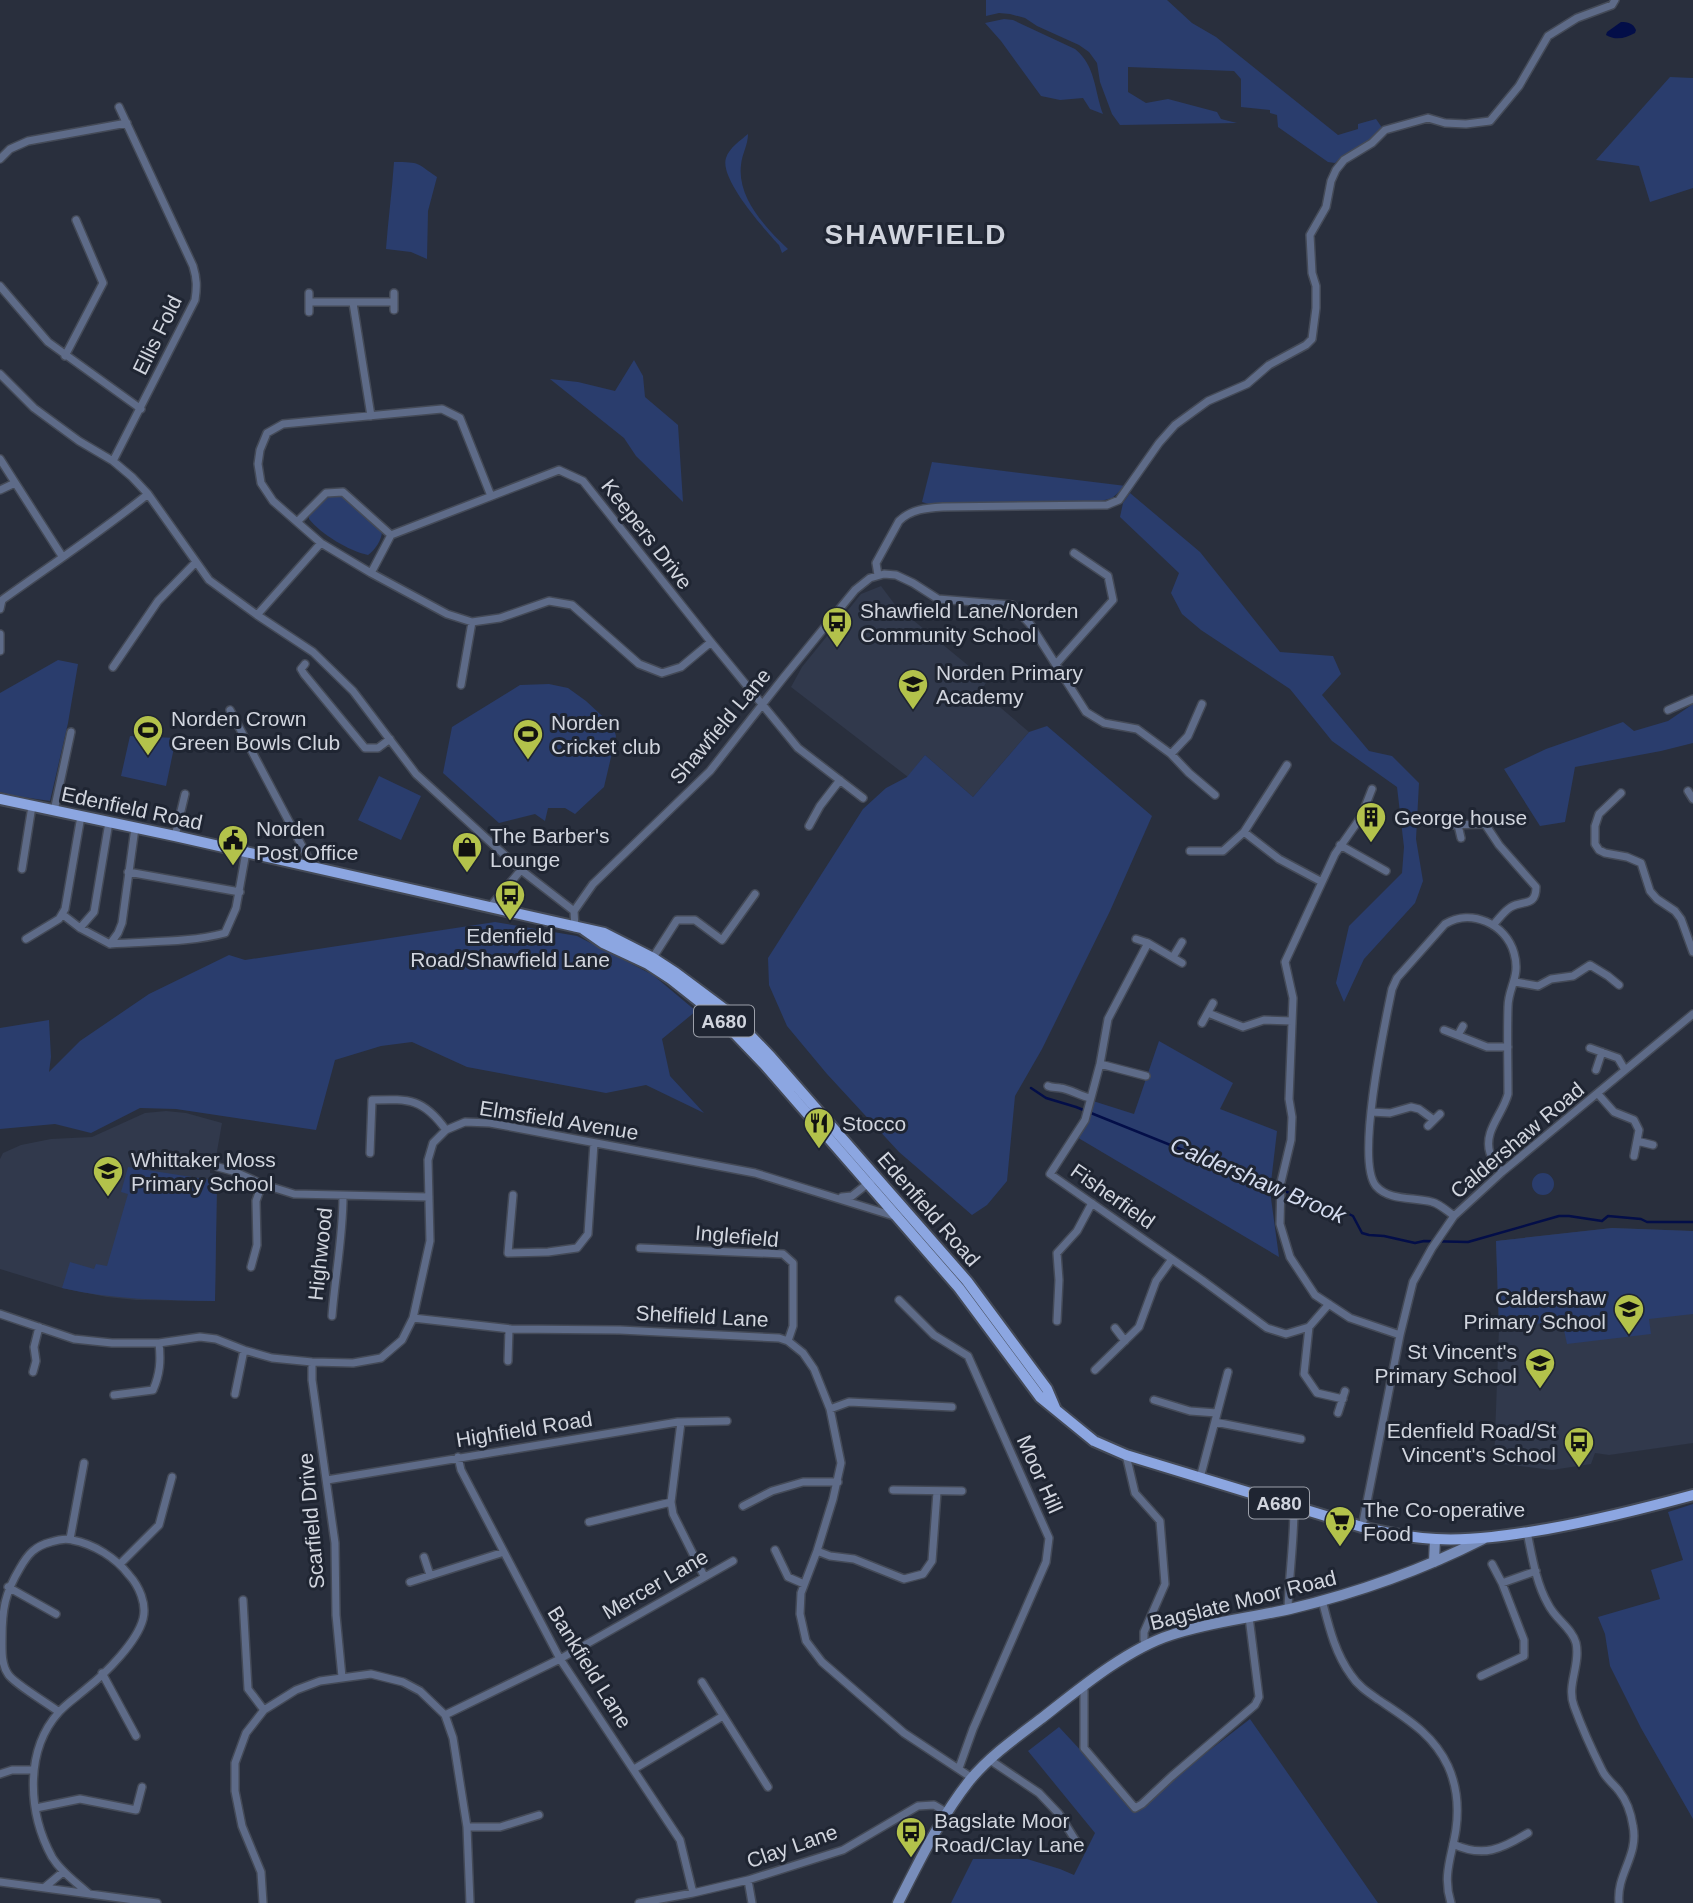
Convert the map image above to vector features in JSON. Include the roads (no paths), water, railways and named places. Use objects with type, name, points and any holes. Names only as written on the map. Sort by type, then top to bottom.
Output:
[{"type":"main road","name":"Edenfield Road","points":[[0,799],[579,928],[603,943],[651,961],[719,1017],[764,1064],[967,1281],[991,1323]]},
{"type":"main road","name":"Edenfield Road","points":[[872,1180],[894,1216],[1047,1389],[1057,1412],[1094,1441],[1126,1455],[1362,1527],[1397,1535],[1435,1539],[1484,1538],[1527,1532],[1597,1520],[1693,1496]]},
{"type":"street","points":[[1215,795],[1171,754],[1138,729],[1104,723],[1086,712],[1030,624],[1013,605],[938,600],[896,575],[884,573],[874,577],[876,563],[899,520],[925,509],[1107,505],[1119,500],[1175,425],[1208,401],[1247,384],[1269,365],[1312,340],[1317,308],[1310,235],[1326,207],[1331,181],[1344,160],[1372,143],[1385,130],[1428,118],[1456,124],[1490,121],[1519,86],[1548,36],[1577,18],[1612,5],[1615,0]]},
{"type":"street","name":"Ellis Fold","points":[[113,461],[195,300],[197,288],[197,277],[119,107]]},
{"type":"street","points":[[0,159],[10,149],[29,141],[127,123]]},
{"type":"street","points":[[65,356],[103,284],[76,220]]},
{"type":"street","points":[[70,233],[80,229]]},
{"type":"street","points":[[0,286],[48,342],[141,409]]},
{"type":"street","points":[[309,293],[309,312]]},
{"type":"street","points":[[309,302],[394,306],[394,293]]},
{"type":"street","points":[[353,303],[371,416]]},
{"type":"street","points":[[0,374],[34,408],[79,441],[113,461],[132,477],[148,494],[209,580],[313,652],[353,691],[416,774],[521,870],[574,911],[579,928]]},
{"type":"street","points":[[491,496],[460,418],[442,409],[283,424],[267,433],[260,450],[258,464],[261,484],[272,501],[321,543],[447,614],[472,622],[500,618],[550,601],[572,605],[639,664],[662,673],[681,667],[710,642]]},
{"type":"street","points":[[0,459],[62,556]]},
{"type":"street","name":"Keepers Drive","points":[[391,535],[559,470],[583,481],[798,748],[863,798]]},
{"type":"street","points":[[0,490],[15,483]]},
{"type":"street","points":[[297,522],[326,493],[343,492],[391,535],[371,573]]},
{"type":"street","points":[[0,609],[2,600],[148,494]]},
{"type":"street","points":[[257,615],[321,543]]},
{"type":"street","points":[[1056,664],[1113,600],[1108,576],[1074,553]]},
{"type":"street","points":[[113,667],[158,601],[196,562]]},
{"type":"street","name":"Shawfield Lane","points":[[574,911],[593,884],[710,771],[855,590],[874,577]]},
{"type":"street","points":[[461,685],[472,622]]},
{"type":"street","points":[[0,634],[0,651]]},
{"type":"street","points":[[305,664],[301,670],[365,748],[378,748],[390,740]]},
{"type":"street","points":[[1668,710],[1693,699]]},
{"type":"street","points":[[1171,754],[1188,736],[1202,704]]},
{"type":"street","points":[[230,710],[313,867]]},
{"type":"street","points":[[54,811],[71,732]]},
{"type":"street","points":[[1190,851],[1223,851],[1244,832],[1287,765]]},
{"type":"street","points":[[809,826],[840,780]]},
{"type":"street","points":[[1371,789],[1361,817],[1335,853],[1285,962],[1293,998],[1289,1099],[1292,1117],[1291,1139],[1281,1182],[1280,1224],[1290,1257],[1315,1295],[1350,1318],[1400,1335]]},
{"type":"street","points":[[1688,791],[1693,799]]},
{"type":"street","points":[[1621,793],[1599,814],[1595,826],[1595,844],[1605,853],[1641,863],[1650,891],[1681,919],[1693,952]]},
{"type":"street","points":[[175,836],[185,794]]},
{"type":"street","points":[[22,869],[32,806]]},
{"type":"street","points":[[26,939],[59,919],[64,911],[82,816]]},
{"type":"street","points":[[80,928],[94,912],[109,822]]},
{"type":"street","points":[[1447,825],[1485,824],[1499,845],[1536,887],[1540,896],[1511,907],[1493,925]]},
{"type":"street","points":[[1458,825],[1461,838]]},
{"type":"street","points":[[110,944],[122,923],[135,828]]},
{"type":"street","points":[[1244,832],[1279,859],[1322,882]]},
{"type":"street","points":[[1340,845],[1386,871]]},
{"type":"street","points":[[64,911],[80,928],[110,944],[190,940],[225,933],[236,908],[246,852]]},
{"type":"street","points":[[1641,863],[1649,858]]},
{"type":"street","points":[[490,907],[521,870]]},
{"type":"street","points":[[128,872],[240,892]]},
{"type":"street","points":[[651,961],[677,920],[695,920],[722,940],[755,894]]},
{"type":"street","points":[[1454,1216],[1435,1202],[1389,1196],[1375,1185],[1369,1166],[1371,1112],[1392,989],[1397,978],[1445,924],[1466,917],[1480,918],[1493,925],[1509,941],[1516,967],[1515,982],[1508,1004],[1508,1094],[1505,1106],[1493,1124],[1489,1143],[1490,1154],[1502,1172]]},
{"type":"street","points":[[1136,939],[1182,962]]},
{"type":"street","points":[[1173,957],[1182,942]]},
{"type":"street","name":"Fisherfield","points":[[1148,943],[1108,1019],[1100,1064],[1085,1120],[1050,1174],[1267,1328],[1286,1334],[1309,1327]]},
{"type":"street","points":[[1589,955],[1590,965]]},
{"type":"street","points":[[1515,982],[1538,986],[1551,979],[1573,976],[1590,965]]},
{"type":"street","points":[[1590,965],[1619,985]]},
{"type":"street","points":[[1202,1023],[1213,1003]]},
{"type":"street","points":[[1208,1013],[1243,1027],[1264,1020],[1292,1021]]},
{"type":"street","name":"Caldershaw Road","points":[[1362,1527],[1413,1282],[1432,1248],[1454,1216],[1502,1172],[1693,1014]]},
{"type":"street","points":[[1458,1035],[1463,1026]]},
{"type":"street","points":[[1444,1030],[1487,1047],[1508,1047]]},
{"type":"street","points":[[1590,1048],[1618,1058],[1625,1070]]},
{"type":"street","points":[[1596,1070],[1602,1052]]},
{"type":"street","points":[[1100,1064],[1146,1076]]},
{"type":"street","points":[[1048,1086],[1054,1088],[1061,1084],[1089,1102]]},
{"type":"street","points":[[1598,1094],[1614,1112],[1634,1120],[1639,1130],[1634,1156]]},
{"type":"street","points":[[0,1314],[74,1339],[112,1343],[159,1343],[200,1337],[216,1339],[272,1358],[353,1363],[381,1358],[402,1340],[412,1318],[430,1241],[428,1160],[433,1143],[446,1130],[435,1114],[421,1105],[402,1099],[372,1100],[370,1153]]},
{"type":"street","points":[[1371,1112],[1383,1114],[1411,1107],[1419,1109],[1434,1120]]},
{"type":"street","name":"Elmsfield Avenue","points":[[446,1130],[465,1122],[490,1123],[755,1173],[894,1216]]},
{"type":"street","points":[[1637,1142],[1653,1145]]},
{"type":"street","points":[[513,1195],[508,1253],[577,1248],[588,1234],[594,1143]]},
{"type":"street","name":"Highwood","points":[[218,1167],[294,1194],[429,1197]]},
{"type":"street","points":[[838,1198],[852,1196],[872,1180]]},
{"type":"street","points":[[251,1267],[257,1245],[256,1201],[262,1184]]},
{"type":"street","name":"Highwood","points":[[332,1316],[343,1228],[344,1196]]},
{"type":"street","points":[[1057,1321],[1057,1253],[1077,1231],[1092,1203]]},
{"type":"street","name":"Inglefield","points":[[640,1248],[783,1254],[793,1263],[793,1326],[788,1341]]},
{"type":"street","points":[[1095,1370],[1139,1327],[1156,1281],[1172,1259]]},
{"type":"street","name":"Moor Hill","points":[[900,1300],[934,1335],[968,1356],[1049,1538],[1046,1562],[959,1768]]},
{"type":"street","points":[[1329,1304],[1309,1327],[1304,1374],[1317,1393],[1344,1395],[1338,1413]]},
{"type":"street","name":"Shelfield Lane","points":[[412,1318],[509,1329],[620,1330],[779,1338],[788,1341],[803,1353],[814,1369],[830,1409],[841,1463],[838,1482],[817,1551],[801,1593],[800,1614],[806,1641],[822,1662],[904,1733],[972,1778]]},
{"type":"street","points":[[33,1372],[36,1361],[34,1347],[39,1327]]},
{"type":"street","points":[[1115,1328],[1125,1341]]},
{"type":"street","points":[[508,1361],[509,1329]]},
{"type":"street","points":[[114,1395],[153,1390],[159,1378],[159,1343]]},
{"type":"street","points":[[235,1394],[244,1350]]},
{"type":"street","name":"Scarfield Drive","points":[[312,1362],[312,1380],[335,1543],[336,1615],[342,1677]]},
{"type":"street","points":[[1200,1478],[1228,1372]]},
{"type":"street","points":[[1154,1400],[1190,1410],[1217,1413]]},
{"type":"street","points":[[830,1409],[849,1402],[952,1407]]},
{"type":"street","name":"Highfield Road","points":[[327,1480],[681,1422],[727,1421]]},
{"type":"street","points":[[681,1422],[671,1502],[673,1514],[704,1576]]},
{"type":"street","points":[[1215,1422],[1301,1439]]},
{"type":"street","points":[[1126,1455],[1135,1493],[1160,1521],[1165,1584],[1144,1632],[1147,1644]]},
{"type":"street","name":"Bankfield Lane","points":[[458,1457],[461,1470],[560,1659],[680,1840],[693,1893]]},
{"type":"street","points":[[70,1539],[84,1463]]},
{"type":"street","points":[[120,1564],[159,1525],[172,1477]]},
{"type":"street","points":[[743,1506],[772,1491],[803,1482],[838,1482]]},
{"type":"street","points":[[893,1490],[962,1491]]},
{"type":"street","points":[[817,1551],[830,1556],[854,1559],[904,1579],[923,1574],[932,1561],[937,1492]]},
{"type":"street","points":[[589,1522],[671,1502]]},
{"type":"street","points":[[1288,1609],[1294,1507]]},
{"type":"street","points":[[1527,1532],[1546,1603],[1570,1630],[1576,1643],[1575,1669],[1570,1687],[1573,1705],[1602,1770],[1620,1792],[1630,1811],[1634,1848],[1619,1884],[1619,1903]]},
{"type":"street","name":"Bagslate Moor Road","points":[[898,1903],[946,1812],[972,1778],[990,1760],[1084,1685],[1147,1644],[1188,1630],[1288,1609],[1384,1582],[1484,1538]]},
{"type":"street","points":[[59,1712],[8,1675],[2,1658],[2,1618],[8,1587],[29,1553],[42,1544],[70,1539],[93,1547],[120,1564],[136,1583],[142,1596],[144,1617],[133,1641],[59,1712],[43,1735],[33,1770],[36,1808],[52,1856],[63,1872],[89,1894]]},
{"type":"street","points":[[1434,1562],[1435,1539]]},
{"type":"street","points":[[775,1549],[788,1577],[804,1584]]},
{"type":"street","points":[[410,1582],[504,1552]]},
{"type":"street","points":[[424,1556],[430,1575]]},
{"type":"street","name":"Mercer Lane","points":[[445,1715],[560,1659],[733,1561]]},
{"type":"street","points":[[1481,1676],[1524,1656],[1524,1640],[1492,1564]]},
{"type":"street","points":[[1502,1583],[1536,1571]]},
{"type":"street","points":[[8,1587],[56,1614]]},
{"type":"street","points":[[243,1600],[248,1689],[264,1710]]},
{"type":"street","points":[[1322,1600],[1333,1640],[1352,1677],[1363,1689],[1420,1727],[1432,1739],[1448,1766],[1457,1794],[1458,1817],[1446,1881],[1451,1903]]},
{"type":"street","points":[[1084,1685],[1084,1748],[1135,1808],[1255,1705],[1259,1697],[1249,1617]]},
{"type":"street","points":[[102,1673],[136,1736]]},
{"type":"street","points":[[263,1903],[261,1872],[242,1826],[235,1791],[235,1763],[246,1733],[264,1710],[296,1690],[320,1681],[371,1674],[403,1682],[420,1691],[445,1715],[453,1738],[467,1827],[470,1903]]},
{"type":"street","points":[[0,1681],[8,1675]]},
{"type":"street","points":[[702,1682],[768,1787]]},
{"type":"street","points":[[634,1769],[723,1716]]},
{"type":"street","points":[[990,1760],[1039,1793],[1059,1814],[1079,1846]]},
{"type":"street","points":[[0,1774],[12,1770],[33,1770]]},
{"type":"street","points":[[36,1808],[80,1799],[136,1810],[142,1787]]},
{"type":"street","name":"Clay Lane","points":[[639,1903],[748,1880],[843,1850],[918,1806],[934,1805],[946,1812]]},
{"type":"street","points":[[467,1827],[500,1826],[538,1815]]},
{"type":"street","points":[[1453,1844],[1474,1850],[1496,1850],[1528,1833]]},
{"type":"street","points":[[45,1887],[63,1872]]},
{"type":"street","points":[[748,1880],[752,1903]]},
{"type":"street","points":[[0,1882],[157,1903]]},
{"type":"waterway","name":"Caldershaw Brook","points":[[1031,1088],[1046,1098],[1076,1107],[1332,1210],[1347,1213],[1353,1216],[1362,1233],[1369,1235],[1415,1243],[1468,1242],[1559,1216],[1602,1221],[1608,1216],[1647,1222],[1693,1222]]},
{"type":"place","name":"Shawfield Lane/Norden Community School","points":[[837,649]]},
{"type":"place","name":"Norden Primary Academy","points":[[913,711]]},
{"type":"place","name":"Norden Crown Green Bowls Club","points":[[148,757]]},
{"type":"place","name":"Norden Cricket club","points":[[528,761]]},
{"type":"place","name":"George house","points":[[1371,844]]},
{"type":"place","name":"Norden Post Office","points":[[233,867]]},
{"type":"place","name":"The Barber's Lounge","points":[[467,874]]},
{"type":"place","name":"Edenfield Road/Shawfield Lane","points":[[510,922]]},
{"type":"place","name":"Stocco","points":[[819,1150]]},
{"type":"place","name":"Whittaker Moss Primary School","points":[[108,1198]]},
{"type":"place","name":"Caldershaw Primary School","points":[[1629,1336]]},
{"type":"place","name":"St Vincent's Primary School","points":[[1540,1390]]},
{"type":"place","name":"Edenfield Road/St Vincent's School","points":[[1579,1469]]},
{"type":"place","name":"The Co-operative Food","points":[[1340,1548]]},
{"type":"place","name":"Bagslate Moor Road/Clay Lane","points":[[911,1859]]},
{"type":"district","name":"SHAWFIELD","points":[[916,234]]}]
